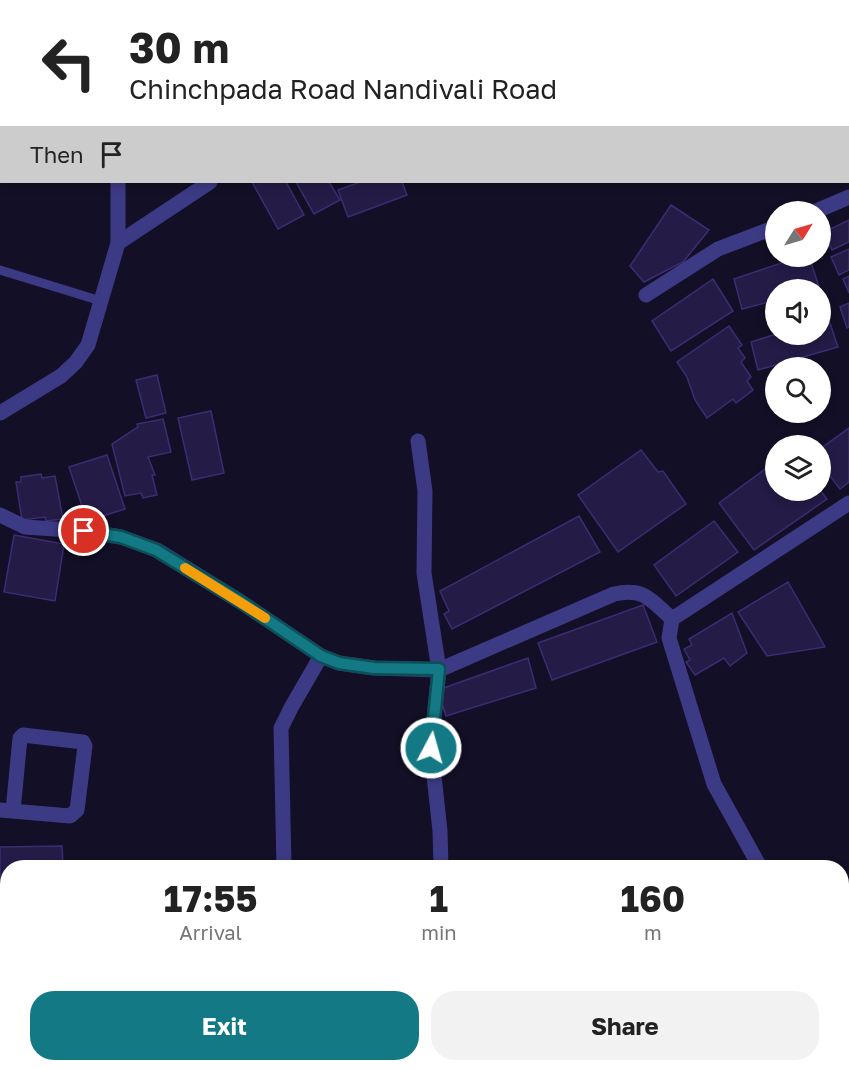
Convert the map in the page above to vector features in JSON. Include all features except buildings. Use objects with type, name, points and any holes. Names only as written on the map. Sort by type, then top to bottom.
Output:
[{"type":"street","points":[[0,412],[61,376],[76,362],[88,345],[118,243],[118,183]]},
{"type":"street","points":[[118,243],[208,183]]},
{"type":"street","points":[[831,205],[849,197]]},
{"type":"street","points":[[646,295],[718,249],[765,231]]},
{"type":"street","points":[[418,441],[425,491],[424,573],[439,669],[431,748],[441,831],[441,860]]},
{"type":"street","points":[[756,860],[714,784],[669,638],[672,619],[849,503]]},
{"type":"street","points":[[0,515],[25,527],[93,532],[121,537],[156,550],[241,602],[321,656],[339,663],[374,668],[439,669],[614,594],[630,590],[648,597],[672,619]]},
{"type":"street","points":[[284,860],[281,728],[321,656]]},
{"type":"street","points":[[23,735],[83,742],[85,746],[77,810],[74,814],[70,816],[7,811],[20,738],[23,735]]},
{"type":"lane","points":[[0,270],[101,302]]},
{"type":"slow traffic","points":[[185,568],[265,618]]},
{"type":"route","points":[[84,531],[121,537],[156,550],[241,602],[321,656],[339,663],[374,668],[439,669],[431,748]]}]
